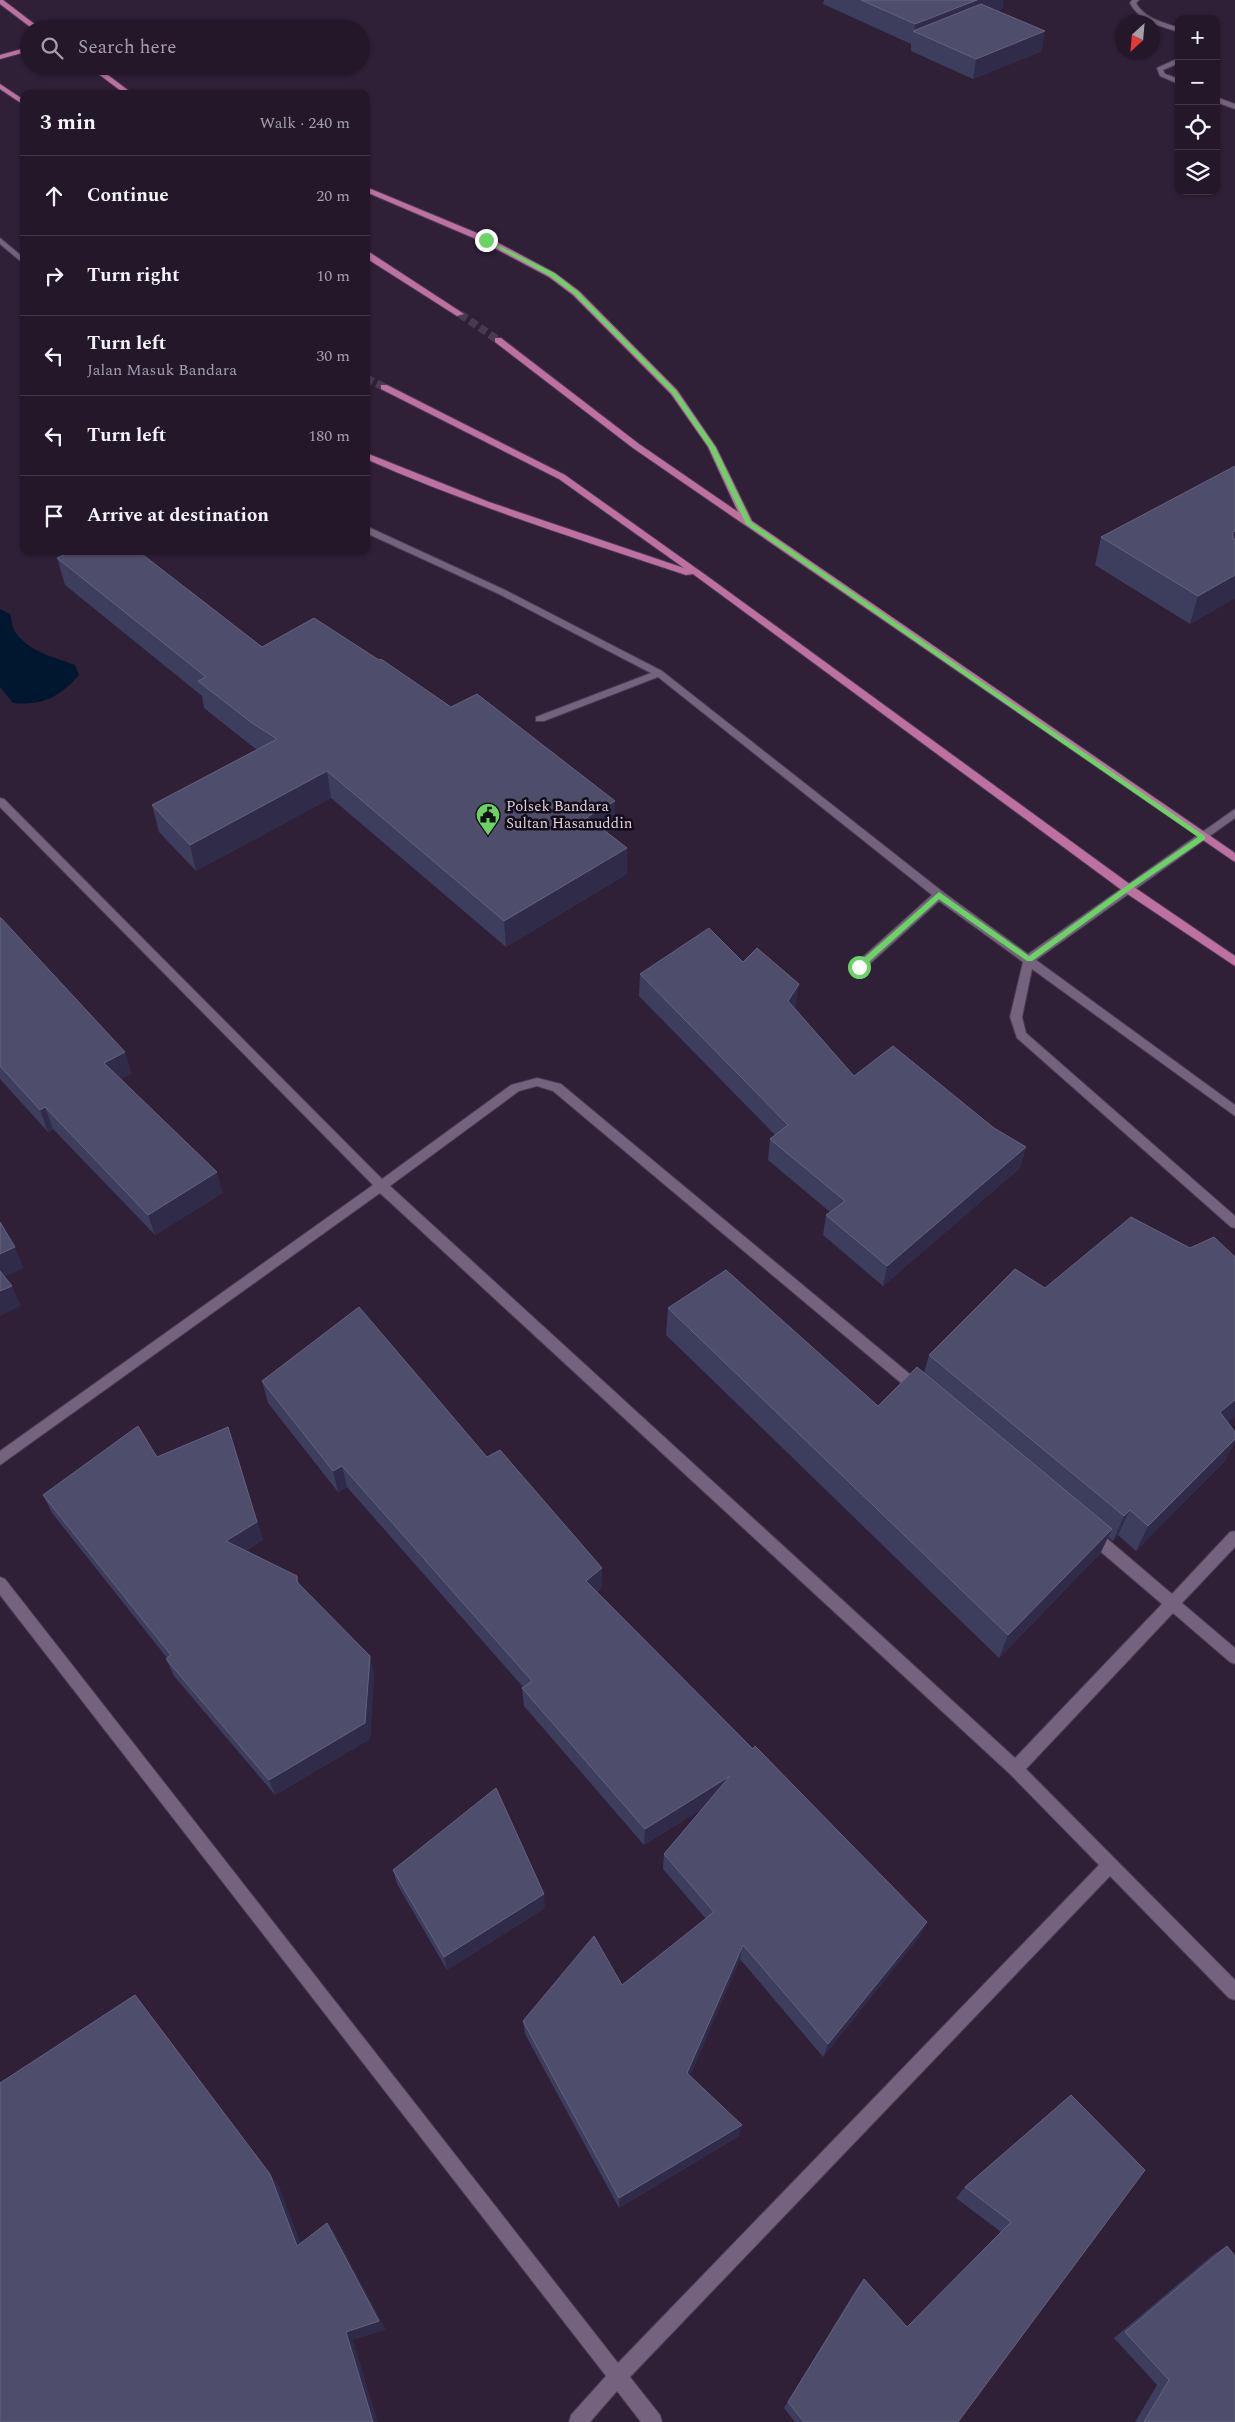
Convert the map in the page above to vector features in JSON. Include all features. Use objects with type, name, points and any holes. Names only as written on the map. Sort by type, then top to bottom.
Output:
[{"type":"main road","points":[[0,2],[25,20]]},
{"type":"main road","points":[[0,57],[20,51]]},
{"type":"main road","points":[[104,75],[124,90]]},
{"type":"main road","points":[[0,86],[20,100]]},
{"type":"main road","points":[[370,191],[486,240],[552,274],[576,293],[679,399],[712,447],[748,523]]},
{"type":"main road","points":[[370,257],[460,314]]},
{"type":"main road","points":[[498,340],[636,446],[1235,858]]},
{"type":"main road","points":[[384,387],[562,477],[704,578],[1127,888],[1235,962]]},
{"type":"main road","points":[[370,458],[432,485],[497,509],[704,578]]},
{"type":"street","points":[[1136,0],[1133,3],[1136,11],[1175,28]]},
{"type":"street","points":[[1175,62],[1159,69],[1162,75],[1175,80]]},
{"type":"street","points":[[1220,101],[1235,107]]},
{"type":"street","points":[[0,240],[20,258]]},
{"type":"street","points":[[370,530],[502,592],[659,673],[939,895],[1235,1111]]},
{"type":"street","points":[[540,718],[659,673]]},
{"type":"street","points":[[0,801],[381,1186],[1015,1769],[1235,1992]]},
{"type":"street","points":[[1235,813],[1029,959],[1016,1017],[1021,1035],[1235,1223]]},
{"type":"street","points":[[859,967],[939,895]]},
{"type":"street","points":[[0,1459],[515,1088],[537,1082],[556,1088],[930,1400]]},
{"type":"street","points":[[1083,1527],[1235,1657]]},
{"type":"street","points":[[1015,1769],[1174,1604],[1235,1537]]},
{"type":"street","points":[[0,1584],[653,2422]]},
{"type":"street","points":[[578,2422],[618,2376],[1109,1866]]},
{"type":"water","points":[[0,609],[10,614],[15,631],[28,645],[75,665],[79,675],[72,683],[57,694],[42,701],[23,704],[13,703],[0,687]]},
{"type":"building","points":[[861,0],[977,0],[915,24]]},
{"type":"building","points":[[981,4],[1045,31],[976,59],[913,31]]},
{"type":"building","points":[[1235,466],[1235,531],[1233,532],[1233,539],[1235,539],[1235,575],[1198,596],[1101,537]]},
{"type":"building","points":[[63,555],[143,555],[262,647],[314,618],[379,660],[381,659],[451,707],[477,694],[615,801],[587,817],[627,848],[504,921],[327,771],[190,845],[152,805],[277,739],[252,723],[198,681],[206,677],[57,558]]},
{"type":"building","points":[[0,918],[125,1052],[104,1063],[217,1172],[148,1215],[45,1107],[40,1110],[0,1066]]},
{"type":"building","points":[[709,928],[743,962],[757,948],[799,984],[788,1001],[854,1076],[893,1046],[994,1128],[1026,1147],[887,1266],[826,1215],[845,1201],[770,1139],[788,1125],[640,974]]},
{"type":"building","points":[[1131,1217],[1190,1248],[1214,1237],[1235,1257],[1235,1400],[1220,1412],[1235,1432],[1235,1439],[1148,1526],[1130,1510],[1124,1516],[929,1355],[1015,1269],[1045,1288]]},
{"type":"building","points":[[0,1222],[15,1247],[0,1254]]},
{"type":"building","points":[[726,1270],[878,1406],[917,1367],[1112,1529],[1008,1635],[668,1308]]},
{"type":"building","points":[[0,1271],[12,1286],[0,1291]]},
{"type":"building","points":[[359,1307],[487,1457],[500,1450],[602,1568],[586,1581],[753,1749],[755,1746],[927,1922],[828,2044],[743,1945],[687,2073],[742,2125],[619,2198],[523,2021],[594,1936],[622,1985],[714,1912],[664,1854],[730,1776],[645,1829],[522,1688],[532,1681],[342,1466],[333,1471],[262,1381]]},
{"type":"building","points":[[138,1426],[157,1457],[228,1427],[257,1522],[226,1541],[297,1576],[297,1582],[370,1656],[365,1723],[269,1780],[166,1659],[171,1655],[43,1495]]},
{"type":"building","points":[[496,1788],[544,1894],[444,1957],[393,1870]]},
{"type":"building","points":[[135,1995],[270,2174],[297,2246],[327,2223],[379,2321],[346,2332],[373,2422],[0,2422],[0,2083]]},
{"type":"building","points":[[1071,2095],[1145,2170],[958,2422],[804,2422],[788,2402],[864,2279],[907,2327],[1011,2222],[965,2187]]},
{"type":"building","points":[[1227,2246],[1235,2256],[1235,2422],[1144,2422],[1169,2380],[1125,2332]]},
{"type":"tunnel","points":[[460,314],[498,340]]},
{"type":"tunnel","points":[[370,380],[384,387]]},
{"type":"place","name":"Polsek Bandara Sultan Hasanuddin","points":[[488,836]]},
{"type":"route","points":[[486,240],[552,274],[576,293],[674,392],[712,447],[748,523],[1203,837],[1127,888],[1029,959],[939,895],[859,967]]}]
